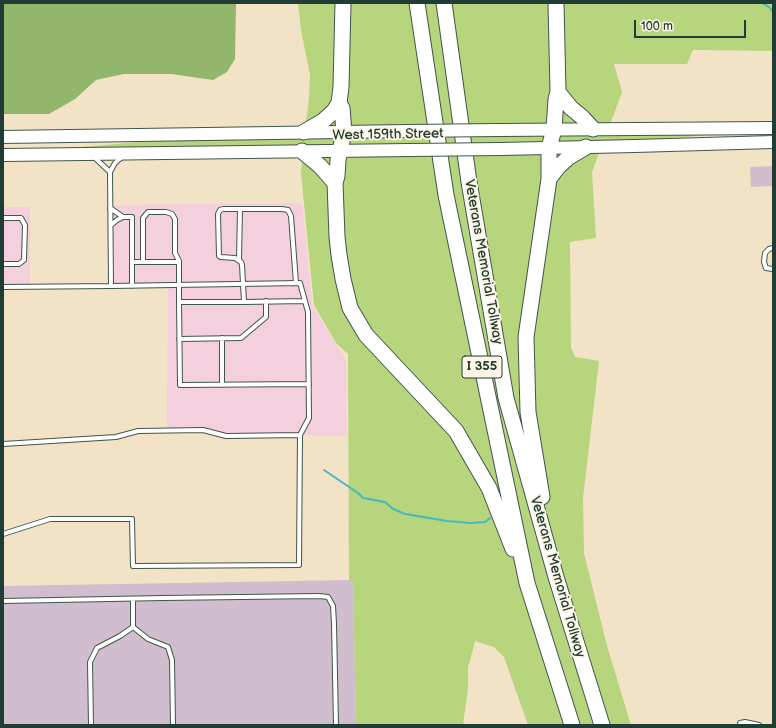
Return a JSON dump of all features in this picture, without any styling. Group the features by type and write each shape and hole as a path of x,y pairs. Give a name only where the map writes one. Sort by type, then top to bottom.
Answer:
{"highway":[{"path":"304,132 323,121 334,111 339,103 341,86 343,3"},
{"name":"Veterans Memorial Tollway","path":"417,3 446,195 527,582 572,725"},
{"name":"Veterans Memorial Tollway","path":"444,3 469,182 506,398 556,576 602,725"},
{"path":"556,3 558,92 556,98 554,129 549,148 549,179 526,337 528,412 556,576"},
{"path":"558,92 571,108 593,129"},
{"path":"339,103 342,108 344,132 335,184 339,255 350,308 366,335 456,431 489,488 532,598"},
{"path":"549,179 558,166 569,157 586,147"},
{"path":"302,151 320,166 335,184"}],"main road":[{"name":"West 159th Street","path":"3,137 554,129 773,128"},
{"name":"West 159th Street","path":"3,155 549,148 773,142"}],"lane":[{"path":"90,154 110,172"},
{"path":"111,286 110,172 115,163 126,154"},
{"path":"110,208 123,217"},
{"path":"239,260 219,256 218,214 220,210 223,208 288,210 291,216 296,283"},
{"path":"240,209 239,260 242,265 244,302"},
{"path":"143,262 143,218 148,212 166,212 172,214 175,219 175,253 179,262 180,385 309,384"},
{"path":"111,225 123,217 132,217 132,286"},
{"path":"3,218 21,218 25,225 24,260 19,264 3,264"},
{"path":"773,248 766,251 764,256 764,265 766,268 773,269"},
{"path":"132,262 179,262"},
{"path":"3,287 300,283 308,312 309,384 309,418 300,435 299,565 134,566 132,519 50,519 3,534"},
{"path":"179,339 241,338 266,318 266,301"},
{"path":"179,302 305,301"},
{"path":"222,338 222,385"},
{"path":"3,444 116,437 138,431 203,430 226,436 300,435"},
{"path":"3,602 311,596 328,597 333,606 336,725"},
{"path":"133,599 134,627 148,639 168,648 172,660 173,725"},
{"path":"91,725 90,662 97,648 134,627"},
{"path":"740,723 745,722 759,725"}],"shaded area":[{"path":"773,166 773,186 751,187 750,167"},
{"path":"302,203 312,304 346,361 347,436 226,435 202,428 167,428 168,283 113,284 113,205"},
{"path":"3,207 30,207 30,285 3,285"},
{"path":"353,580 356,725 3,725 3,586"}],"green space":[{"path":"3,3 236,3 235,59 227,72 213,80 171,74 124,74 96,80 75,99 49,114 3,114"},
{"path":"298,3 773,3 773,51 693,50 687,64 614,64 622,92 607,133 709,133 709,135 603,142 592,172 596,238 570,242 571,348 575,357 599,361 583,498 584,553 607,646 631,725 528,725 504,657 494,647 475,641 468,668 468,689 463,725 356,725 353,581 349,581 348,354 336,343 314,305 301,173 303,146 69,149 163,140 304,138 310,75 301,30"}],"waterway":[{"path":"762,3 769,7 773,12"},
{"path":"324,470 363,498 385,502 393,509 405,514 447,521 471,523 485,522 490,518"}]}
